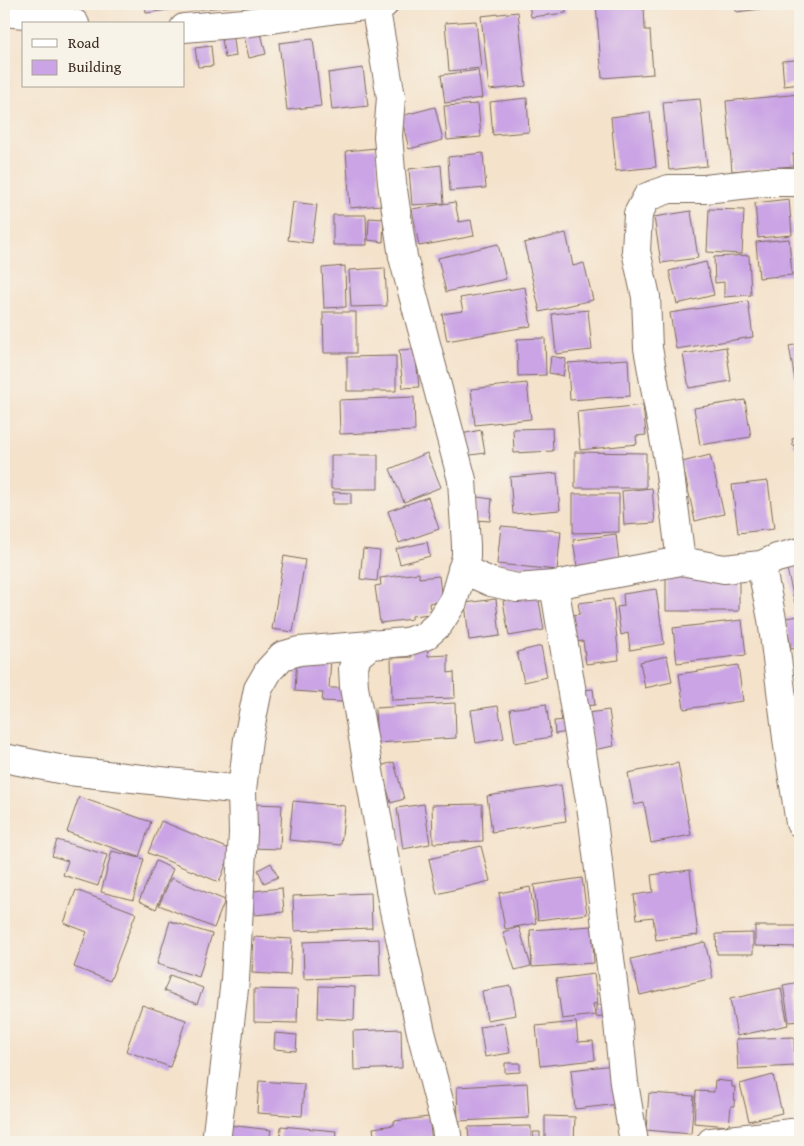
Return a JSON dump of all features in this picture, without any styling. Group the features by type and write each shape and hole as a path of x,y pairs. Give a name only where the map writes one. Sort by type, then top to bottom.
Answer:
{"street":[{"path":"185,28 245,23 273,11 337,9 379,4 391,97 388,136 392,184 403,257 462,480 466,546 466,557 453,602 439,624 425,636 406,642 299,651 282,656 269,670 258,689 247,747 242,790 243,833 235,980 216,1142"},
{"path":"4,12 35,15 66,22"},
{"path":"681,561 668,466 648,348 646,297 636,251 638,214 647,197 669,190 704,189 767,182 800,182"},
{"path":"462,569 491,582 517,588 554,585 681,561 724,569 761,565 777,558 800,552"},
{"path":"761,565 772,619 800,823"},
{"path":"554,585 592,814 624,1083 634,1142"},
{"path":"372,644 358,655 353,668 354,687 393,906 420,1032 446,1128 448,1142"},
{"path":"4,758 69,771 242,790"},
{"path":"711,1142 800,1132"}],"building":[{"path":"145,4 175,4 175,9 146,13"},
{"path":"191,4 244,4 244,5 191,10"},
{"path":"529,4 565,4 566,13 531,17"},
{"path":"596,4 644,4 645,30 650,30 653,74 602,78"},
{"path":"735,4 795,4 795,5 736,12"},
{"path":"518,12 526,86 489,90 481,16"},
{"path":"476,21 481,68 449,71 445,23"},
{"path":"233,31 236,56 225,58 221,33"},
{"path":"261,33 266,54 249,58 244,36"},
{"path":"313,39 321,106 287,110 279,43"},
{"path":"211,46 213,66 198,67 195,48"},
{"path":"796,60 796,70 800,70 800,84 784,86 782,61"},
{"path":"363,68 368,106 332,110 328,73"},
{"path":"478,70 482,98 445,103 441,75"},
{"path":"800,94 800,153 793,154 794,166 732,171 726,101"},
{"path":"527,98 529,132 493,135 490,102"},
{"path":"700,99 707,166 669,170 663,102"},
{"path":"478,104 481,137 447,140 444,106"},
{"path":"435,107 443,140 409,149 401,116"},
{"path":"650,112 656,167 616,171 611,117"},
{"path":"376,148 381,205 350,208 346,151"},
{"path":"483,153 486,188 450,191 448,157"},
{"path":"441,165 444,203 412,205 409,169"},
{"path":"789,199 792,235 758,238 755,203"},
{"path":"293,202 317,205 312,243 288,240"},
{"path":"455,202 459,222 471,220 474,236 419,246 412,209"},
{"path":"709,209 744,210 742,254 707,252"},
{"path":"691,211 698,258 661,263 654,217"},
{"path":"333,215 366,215 367,245 333,245"},
{"path":"369,218 384,219 383,242 368,240"},
{"path":"566,233 573,266 584,263 593,300 540,312 524,243"},
{"path":"789,239 792,275 759,278 756,242"},
{"path":"498,244 506,279 446,292 438,258"},
{"path":"749,255 751,295 724,297 724,282 715,283 714,257"},
{"path":"706,262 714,295 677,304 669,271"},
{"path":"345,266 346,307 324,308 322,268"},
{"path":"385,268 387,306 351,307 349,270"},
{"path":"525,287 531,326 447,341 442,314 463,311 460,298"},
{"path":"748,301 753,337 676,349 670,313"},
{"path":"588,310 592,350 556,354 552,314"},
{"path":"323,312 356,312 356,353 324,353"},
{"path":"545,338 546,375 518,376 517,339"},
{"path":"800,344 800,379 795,380 789,346"},
{"path":"726,347 731,381 689,388 683,354"},
{"path":"415,349 419,387 403,388 399,350"},
{"path":"396,356 396,391 347,391 347,357"},
{"path":"551,356 566,359 563,376 549,373"},
{"path":"628,359 630,396 570,400 568,363"},
{"path":"527,383 531,419 475,425 471,389"},
{"path":"414,397 415,431 340,434 339,400"},
{"path":"745,400 751,437 700,445 694,408"},
{"path":"643,405 646,435 636,436 637,444 580,450 577,412"},
{"path":"552,428 553,451 514,453 513,429"},
{"path":"481,430 485,453 464,456 461,434"},
{"path":"800,437 800,444 793,446 792,439"},
{"path":"575,452 646,453 646,488 575,488"},
{"path":"427,453 441,487 404,502 390,469"},
{"path":"331,455 378,455 378,489 331,489"},
{"path":"710,455 724,514 695,521 682,462"},
{"path":"557,473 560,510 513,514 510,477"},
{"path":"768,481 774,529 738,533 732,485"},
{"path":"652,488 655,523 624,525 622,491"},
{"path":"333,492 351,493 351,504 333,504"},
{"path":"573,494 619,494 619,532 573,533"},
{"path":"428,497 439,529 399,543 388,511"},
{"path":"477,497 492,499 490,521 474,520"},
{"path":"501,526 561,531 557,570 497,564"},
{"path":"616,534 619,561 577,566 573,540"},
{"path":"427,542 430,556 400,564 396,549"},
{"path":"363,549 380,551 377,581 360,579"},
{"path":"284,556 305,560 293,632 272,629"},
{"path":"800,565 800,602 795,604 787,569"},
{"path":"419,573 419,578 439,576 442,601 429,603 430,614 412,616 412,619 380,623 375,586 381,585 380,578"},
{"path":"739,574 739,611 666,611 666,575"},
{"path":"656,589 664,644 630,650 628,633 621,635 617,607 624,606 623,594"},
{"path":"538,595 544,630 509,636 503,601"},
{"path":"496,599 500,636 469,640 465,603"},
{"path":"613,599 619,660 586,664 583,641 574,642 572,615 580,614 578,603"},
{"path":"800,616 800,648 791,649 786,618"},
{"path":"742,620 746,655 677,663 673,628"},
{"path":"411,646 427,646 428,656 448,655 448,673 454,672 455,698 392,700 391,658 412,657"},
{"path":"541,646 547,677 524,682 517,652"},
{"path":"297,656 331,658 329,688 343,688 342,702 322,701 323,693 295,691"},
{"path":"667,656 672,682 645,688 640,662"},
{"path":"738,665 743,701 684,709 679,674"},
{"path":"593,689 595,705 584,706 582,690"},
{"path":"799,700 800,731 796,731"},
{"path":"455,703 456,738 377,743 375,708"},
{"path":"546,704 551,737 515,743 510,709"},
{"path":"498,706 504,738 476,743 471,710"},
{"path":"609,710 614,746 593,750 588,713"},
{"path":"567,720 568,732 555,734 554,721"},
{"path":"394,762 404,799 391,803 380,766"},
{"path":"678,763 691,835 651,843 644,803 634,805 628,773"},
{"path":"561,785 566,821 492,832 487,796"},
{"path":"79,797 151,822 139,857 67,832"},
{"path":"293,801 345,806 341,845 289,840"},
{"path":"253,804 282,805 280,849 251,848"},
{"path":"424,804 430,844 403,849 397,808"},
{"path":"482,804 483,841 433,843 432,805"},
{"path":"161,821 232,850 219,882 148,853"},
{"path":"57,840 107,855 98,886 63,875 68,861 52,856"},
{"path":"481,846 490,881 437,894 429,859"},
{"path":"112,851 144,859 133,900 101,892"},
{"path":"156,861 173,869 156,909 139,901"},
{"path":"271,863 278,877 264,883 258,870"},
{"path":"690,870 698,935 656,940 653,917 637,919 634,895 653,892 651,875"},
{"path":"171,878 225,900 214,928 159,905"},
{"path":"582,878 587,914 538,920 534,885"},
{"path":"530,887 536,923 505,929 499,893"},
{"path":"282,888 284,912 255,915 253,891"},
{"path":"76,890 136,913 110,981 74,967 87,932 64,923"},
{"path":"371,893 372,928 294,931 293,896"},
{"path":"170,921 212,934 199,977 157,964"},
{"path":"592,926 594,963 532,967 530,930"},
{"path":"755,926 800,926 800,947 755,946"},
{"path":"519,927 531,966 515,970 503,932"},
{"path":"753,933 753,954 717,954 716,934"},
{"path":"254,937 292,939 290,975 252,973"},
{"path":"379,939 380,976 304,979 303,942"},
{"path":"705,942 713,978 640,995 631,959"},
{"path":"594,974 598,1003 593,1004 595,1015 562,1019 556,979"},
{"path":"170,975 203,988 197,1004 164,991"},
{"path":"800,982 800,1021 789,1022 783,985"},
{"path":"319,986 355,987 354,1020 318,1018"},
{"path":"511,986 516,1015 487,1020 482,991"},
{"path":"781,988 788,1025 737,1036 730,999"},
{"path":"254,989 298,990 297,1023 254,1022"},
{"path":"607,1004 608,1015 596,1017 596,1005"},
{"path":"142,1005 186,1020 170,1067 126,1051"},
{"path":"576,1022 578,1042 593,1041 595,1060 540,1066 536,1026"},
{"path":"505,1023 510,1053 485,1057 480,1027"},
{"path":"401,1029 402,1068 354,1070 353,1031"},
{"path":"275,1033 297,1035 296,1051 274,1049"},
{"path":"794,1037 795,1066 738,1069 736,1039"},
{"path":"505,1063 520,1063 520,1072 505,1073"},
{"path":"614,1065 619,1104 575,1109 571,1070"},
{"path":"773,1075 782,1113 749,1121 740,1084"},
{"path":"715,1080 732,1082 732,1087 735,1087 734,1106 731,1106 729,1126 694,1123 696,1091 714,1092"},
{"path":"259,1081 304,1084 302,1116 257,1113"},
{"path":"527,1083 529,1118 458,1121 457,1087"},
{"path":"649,1093 694,1096 691,1134 646,1130"},
{"path":"545,1116 575,1117 574,1142 545,1142"},
{"path":"429,1117 432,1142 375,1142 373,1128 394,1125 394,1121"},
{"path":"229,1125 271,1130 269,1142 227,1142"},
{"path":"281,1126 336,1131 335,1142 280,1142"},
{"path":"531,1126 531,1142 469,1142 468,1127"},
{"path":"533,1132 540,1132 540,1141 534,1142"}]}
